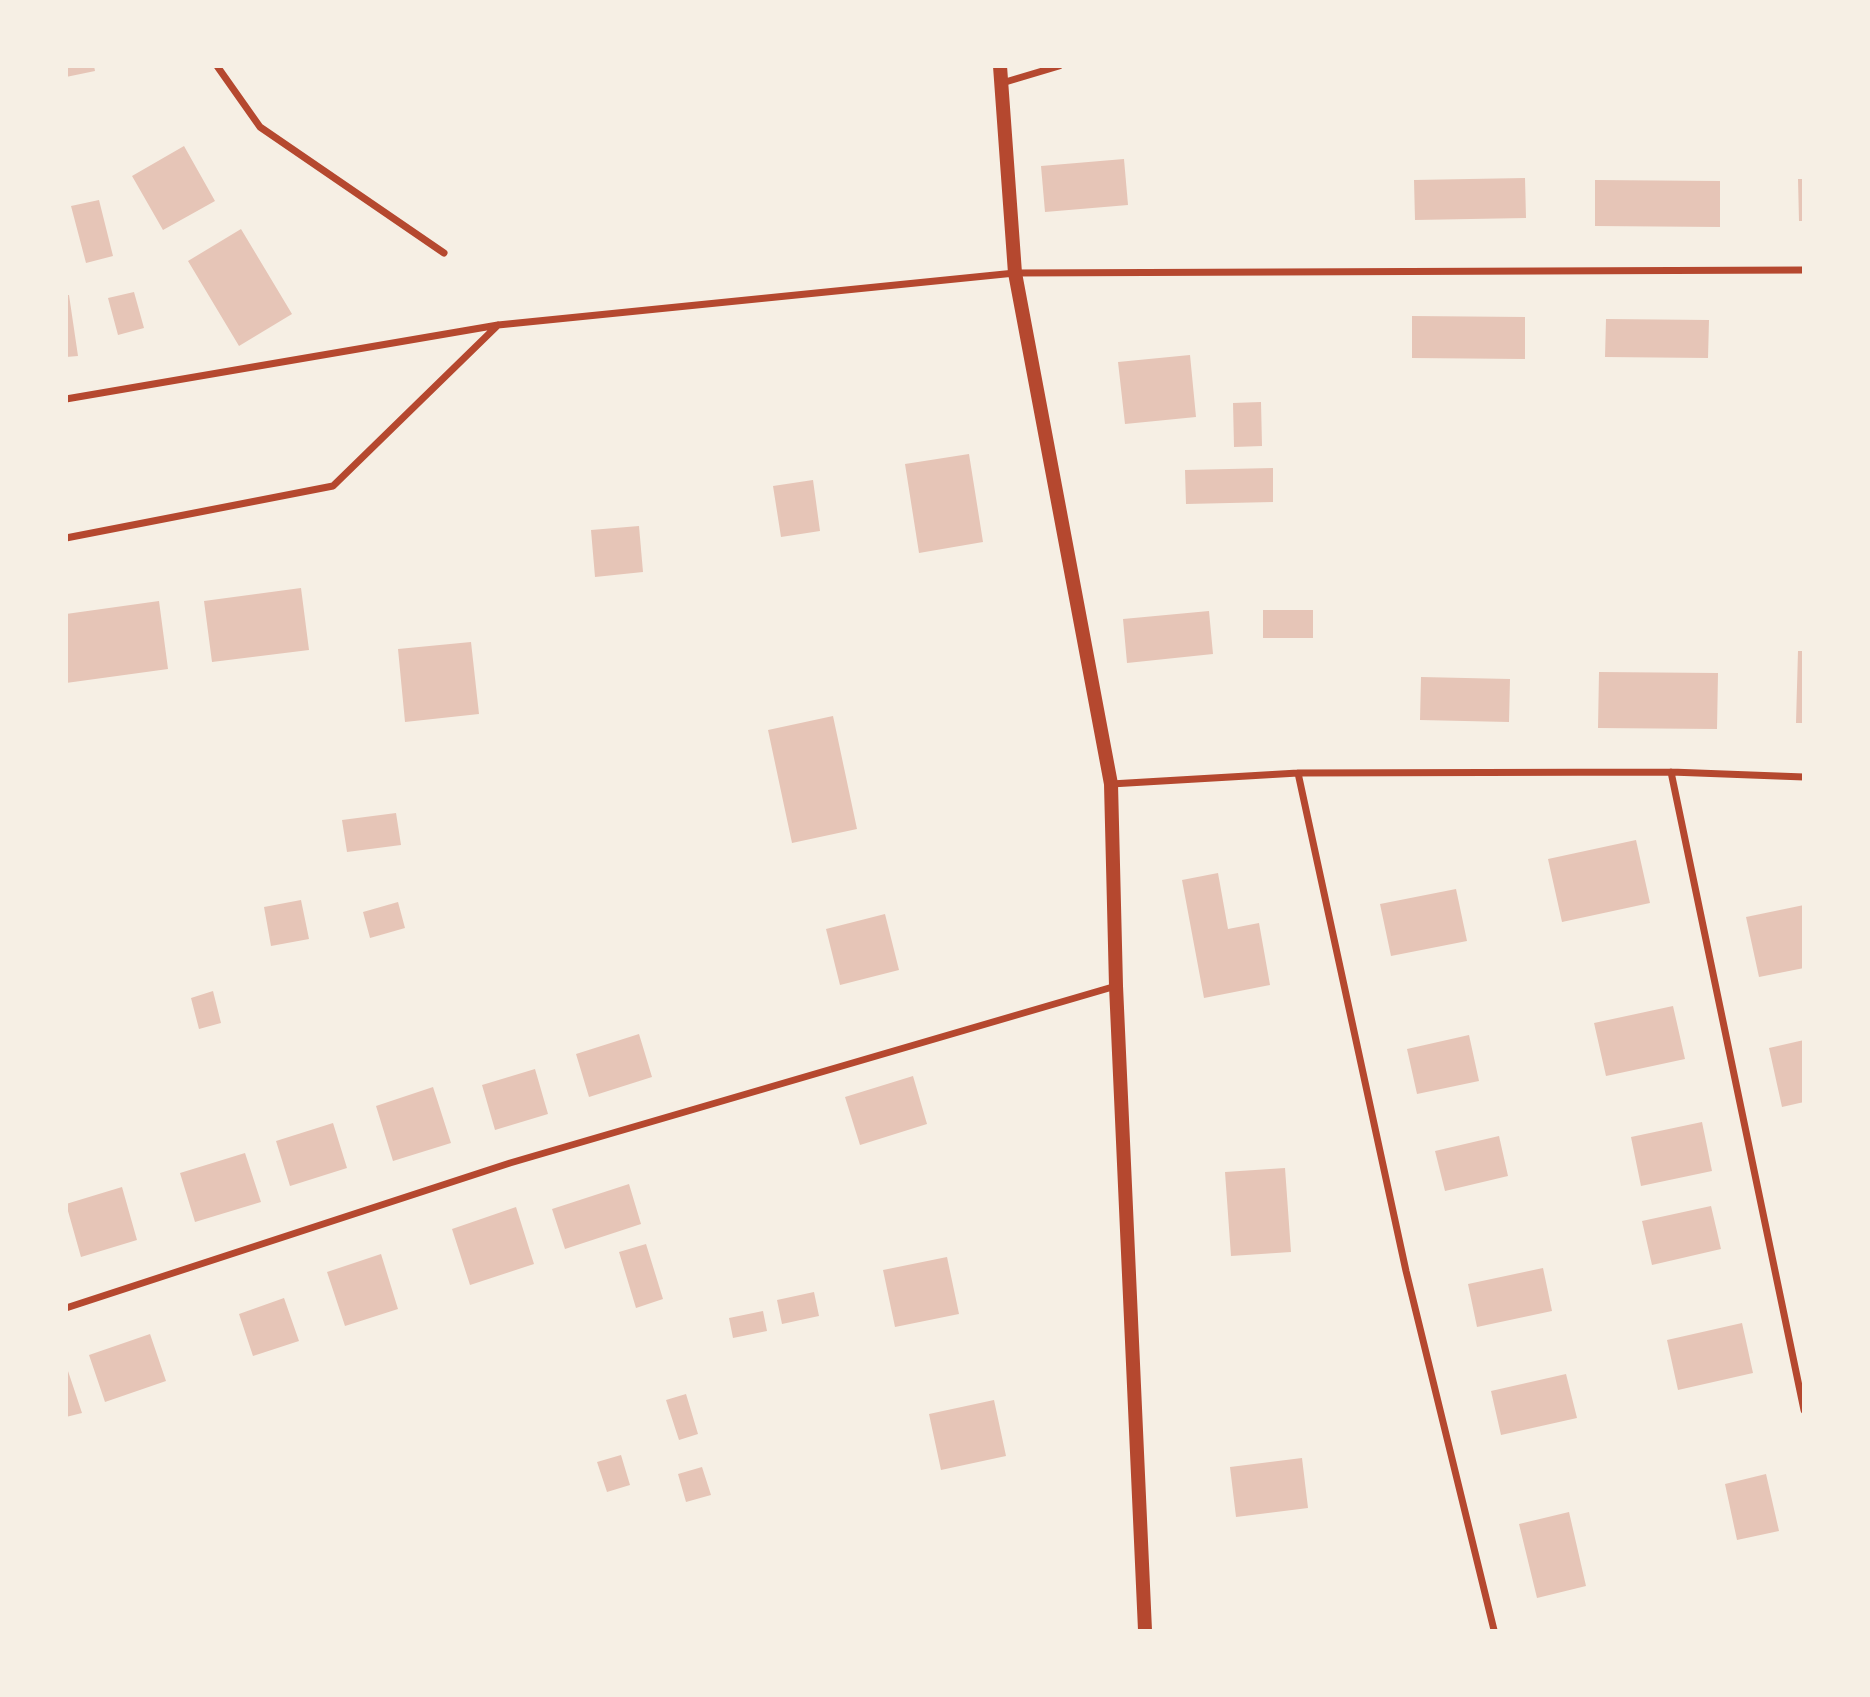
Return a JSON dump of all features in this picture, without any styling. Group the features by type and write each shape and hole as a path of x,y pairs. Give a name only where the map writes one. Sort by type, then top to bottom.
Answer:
{"main road":[{"path":"1000,66 1015,273 1111,784 1116,986 1145,1630"}],"street":[{"path":"217,66 260,127 444,253"},
{"path":"1002,83 1059,66"},
{"path":"66,399 498,325 1015,273 1804,270"},
{"path":"66,538 333,486 498,325"},
{"path":"1111,784 1298,774 1671,772 1804,777"},
{"path":"1671,772 1804,1410"},
{"path":"1298,774 1406,1271 1494,1630"},
{"path":"66,1308 510,1163 1116,986"}],"building":[{"path":"66,66 94,66 95,71 66,77"},
{"path":"184,146 215,201 163,230 132,176"},
{"path":"1124,159 1128,205 1045,212 1041,166"},
{"path":"1525,178 1526,218 1415,220 1414,180"},
{"path":"1798,179 1804,179 1804,221 1799,221"},
{"path":"1595,180 1720,181 1720,227 1595,226"},
{"path":"99,200 113,256 86,263 71,206"},
{"path":"241,229 292,314 239,346 188,261"},
{"path":"134,292 144,328 118,335 108,298"},
{"path":"66,295 69,295 78,356 66,357"},
{"path":"1412,316 1525,317 1525,359 1412,358"},
{"path":"1606,319 1709,320 1708,358 1605,357"},
{"path":"1190,355 1196,417 1125,424 1118,362"},
{"path":"1261,402 1262,446 1234,447 1233,403"},
{"path":"969,454 983,542 919,553 905,464"},
{"path":"1273,468 1273,502 1186,504 1185,470"},
{"path":"813,480 820,531 781,537 773,486"},
{"path":"639,526 643,572 595,577 591,530"},
{"path":"301,588 309,650 212,662 204,601"},
{"path":"159,601 168,669 66,683 66,614"},
{"path":"1263,610 1313,610 1313,638 1263,638"},
{"path":"1209,611 1213,654 1127,663 1123,619"},
{"path":"471,642 479,714 405,722 398,649"},
{"path":"1798,651 1804,651 1804,723 1796,723"},
{"path":"1599,672 1718,673 1717,729 1598,728"},
{"path":"1421,677 1510,679 1509,722 1420,720"},
{"path":"833,716 857,829 792,843 768,730"},
{"path":"396,813 401,845 347,852 342,820"},
{"path":"1636,840 1650,903 1562,922 1548,859"},
{"path":"1218,873 1228,929 1259,923 1270,985 1204,998 1182,880"},
{"path":"1456,889 1467,941 1391,956 1380,904"},
{"path":"301,900 309,939 271,946 264,907"},
{"path":"398,902 405,928 370,938 363,912"},
{"path":"1804,905 1804,968 1759,977 1746,917"},
{"path":"885,914 899,970 840,985 826,929"},
{"path":"213,991 221,1023 199,1029 191,998"},
{"path":"1673,1006 1685,1059 1606,1076 1594,1023"},
{"path":"639,1034 652,1077 589,1097 576,1054"},
{"path":"1469,1035 1479,1081 1417,1094 1407,1049"},
{"path":"1804,1040 1804,1102 1782,1107 1769,1048"},
{"path":"535,1069 548,1114 495,1130 482,1085"},
{"path":"913,1076 927,1124 860,1145 845,1097"},
{"path":"433,1087 451,1143 393,1161 376,1106"},
{"path":"1702,1122 1712,1171 1641,1186 1631,1137"},
{"path":"333,1123 347,1168 290,1186 276,1141"},
{"path":"1499,1136 1508,1176 1445,1191 1435,1151"},
{"path":"245,1153 261,1202 195,1222 180,1173"},
{"path":"1285,1168 1291,1252 1231,1256 1225,1172"},
{"path":"629,1184 641,1224 565,1249 552,1209"},
{"path":"122,1187 137,1240 81,1257 66,1204"},
{"path":"1711,1206 1721,1249 1652,1265 1642,1221"},
{"path":"516,1207 534,1264 470,1285 452,1229"},
{"path":"646,1244 663,1299 636,1308 619,1252"},
{"path":"381,1254 398,1309 345,1326 327,1272"},
{"path":"947,1257 959,1314 895,1327 883,1270"},
{"path":"1543,1268 1552,1311 1477,1327 1468,1284"},
{"path":"814,1292 819,1316 782,1324 777,1300"},
{"path":"284,1298 299,1341 253,1356 239,1314"},
{"path":"763,1311 767,1331 733,1338 729,1318"},
{"path":"1742,1323 1753,1373 1678,1390 1667,1340"},
{"path":"150,1334 166,1381 105,1402 89,1355"},
{"path":"66,1365 82,1413 66,1417"},
{"path":"1566,1374 1577,1418 1501,1435 1491,1391"},
{"path":"686,1394 698,1434 679,1440 666,1400"},
{"path":"994,1400 1006,1456 941,1470 929,1414"},
{"path":"621,1455 630,1485 607,1492 597,1462"},
{"path":"1302,1458 1308,1508 1236,1517 1230,1467"},
{"path":"702,1467 711,1495 686,1502 678,1474"},
{"path":"1766,1474 1779,1531 1737,1540 1725,1484"},
{"path":"1569,1512 1586,1586 1537,1598 1519,1524"}]}
